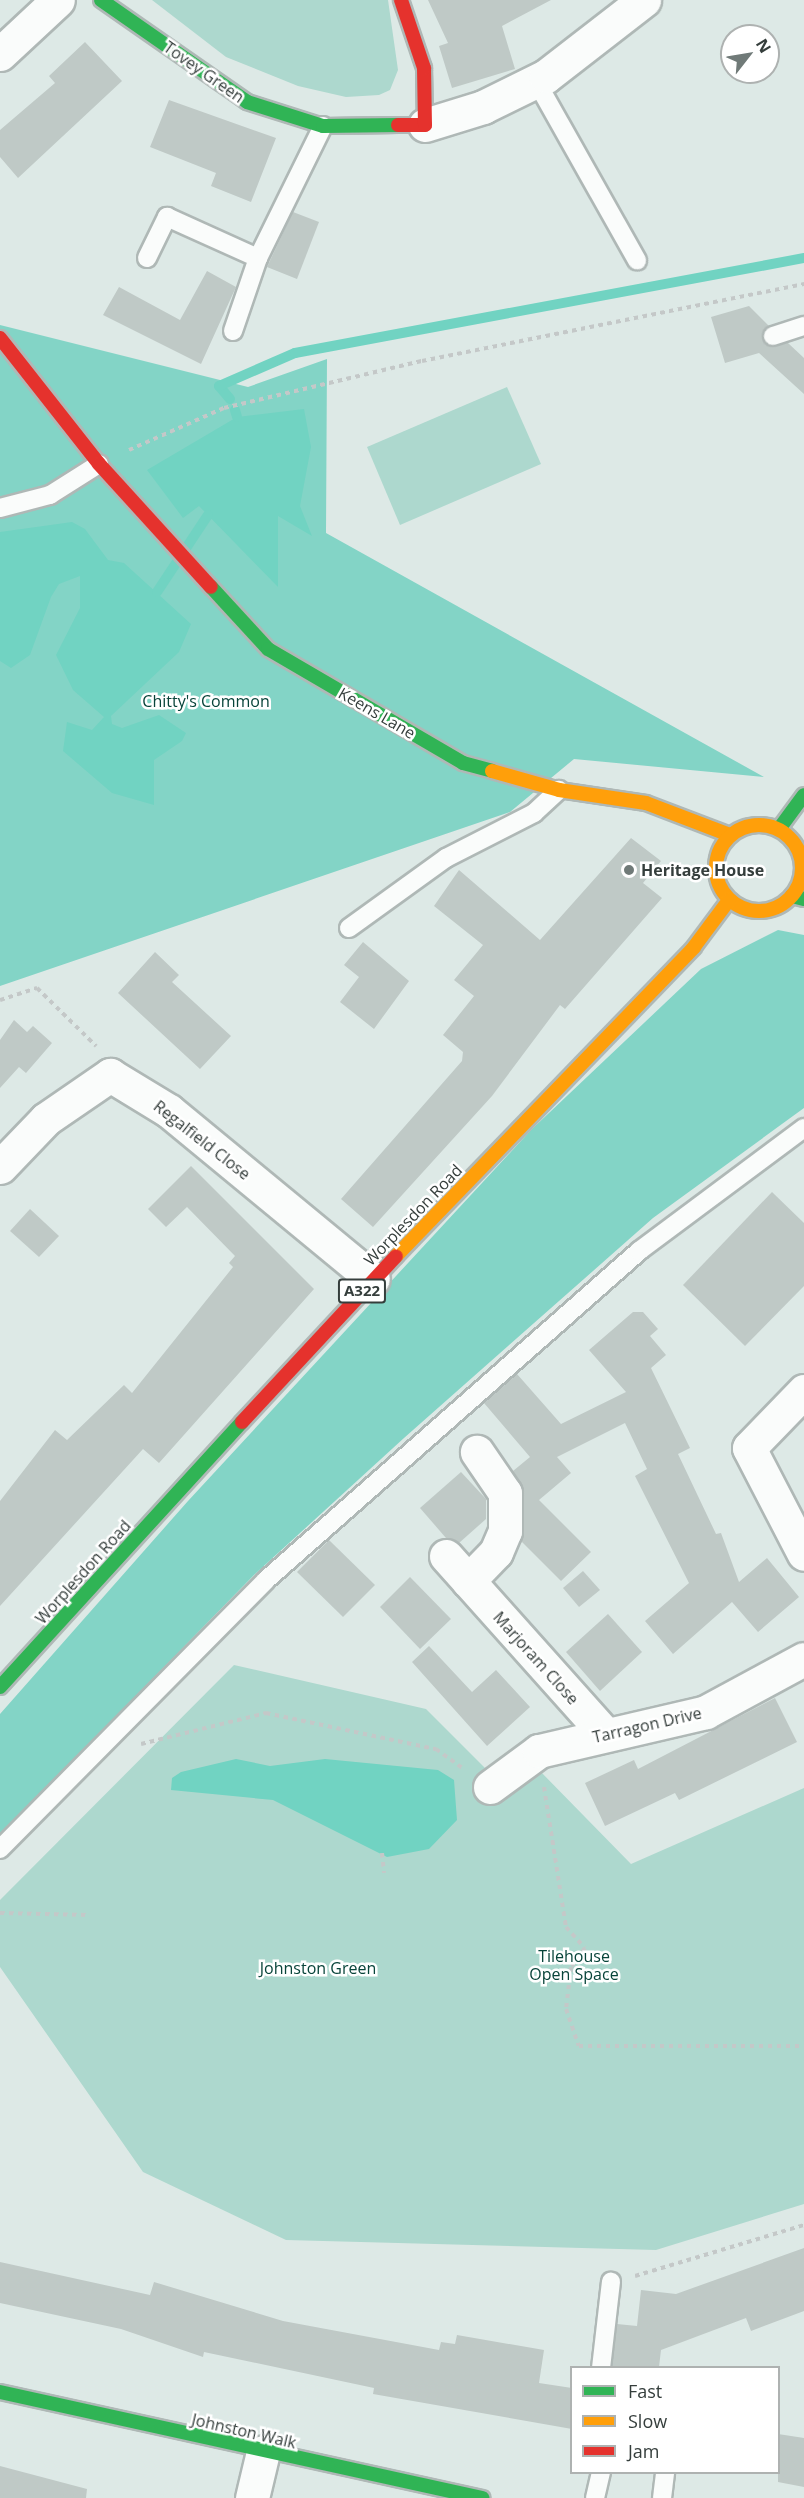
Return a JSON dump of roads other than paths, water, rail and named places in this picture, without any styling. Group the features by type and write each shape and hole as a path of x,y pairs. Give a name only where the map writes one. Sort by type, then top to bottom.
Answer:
{"street":[{"path":"0,54 58,0"},
{"name":"Tovey Green","path":"101,0 247,102 323,126 425,125 483,107 536,81 644,0"},
{"path":"401,0 424,68 425,125"},
{"name":"Keens Lane","path":"0,338 99,464 268,649 463,763 559,790 646,803 730,835"},
{"path":"779,829 804,795"},
{"path":"759,824 779,829 801,860 798,898 768,910 741,908 729,900 720,888 715,860 730,835 759,824"},
{"name":"Worplesdon Road","path":"0,1687 373,1280 694,947 729,900"},
{"name":"Regalfield Close","path":"0,1167 46,1119 110,1075 169,1111 373,1280"},
{"path":"804,1391 749,1448 804,1554"},
{"path":"468,1581 496,1552 505,1531 505,1493 477,1452"},
{"name":"Marjoram Close","path":"446,1556 605,1734"},
{"name":"Tarragon Drive","path":"490,1786 539,1751 706,1712 804,1659"},
{"name":"Johnston Walk","path":"0,2392 263,2452 482,2498"},
{"path":"252,2498 263,2452"}],"lane":[{"path":"536,81 636,260"},
{"path":"233,331 258,258 323,126"},
{"path":"147,258 167,217 258,258"},
{"path":"773,336 804,326"},
{"path":"0,508 50,495 99,464"},
{"path":"349,928 446,858 534,813 559,790"},
{"path":"0,1849 266,1580 639,1251 804,1128"},
{"path":"601,2366 612,2282"},
{"path":"595,2498 601,2474"},
{"path":"662,2498 665,2474"}],"waterway":[{"path":"230,399 219,386 295,353 804,258"},
{"path":"235,410 237,417"},
{"path":"157,592 208,515"}],"place":[{"name":"Heritage House","path":"629,870"}],"park label":[{"name":"Chitty's Common","path":"206,701"},
{"name":"Tilehouse Open Space","path":"574,1965"},
{"name":"Johnston Green","path":"318,1968"}]}
